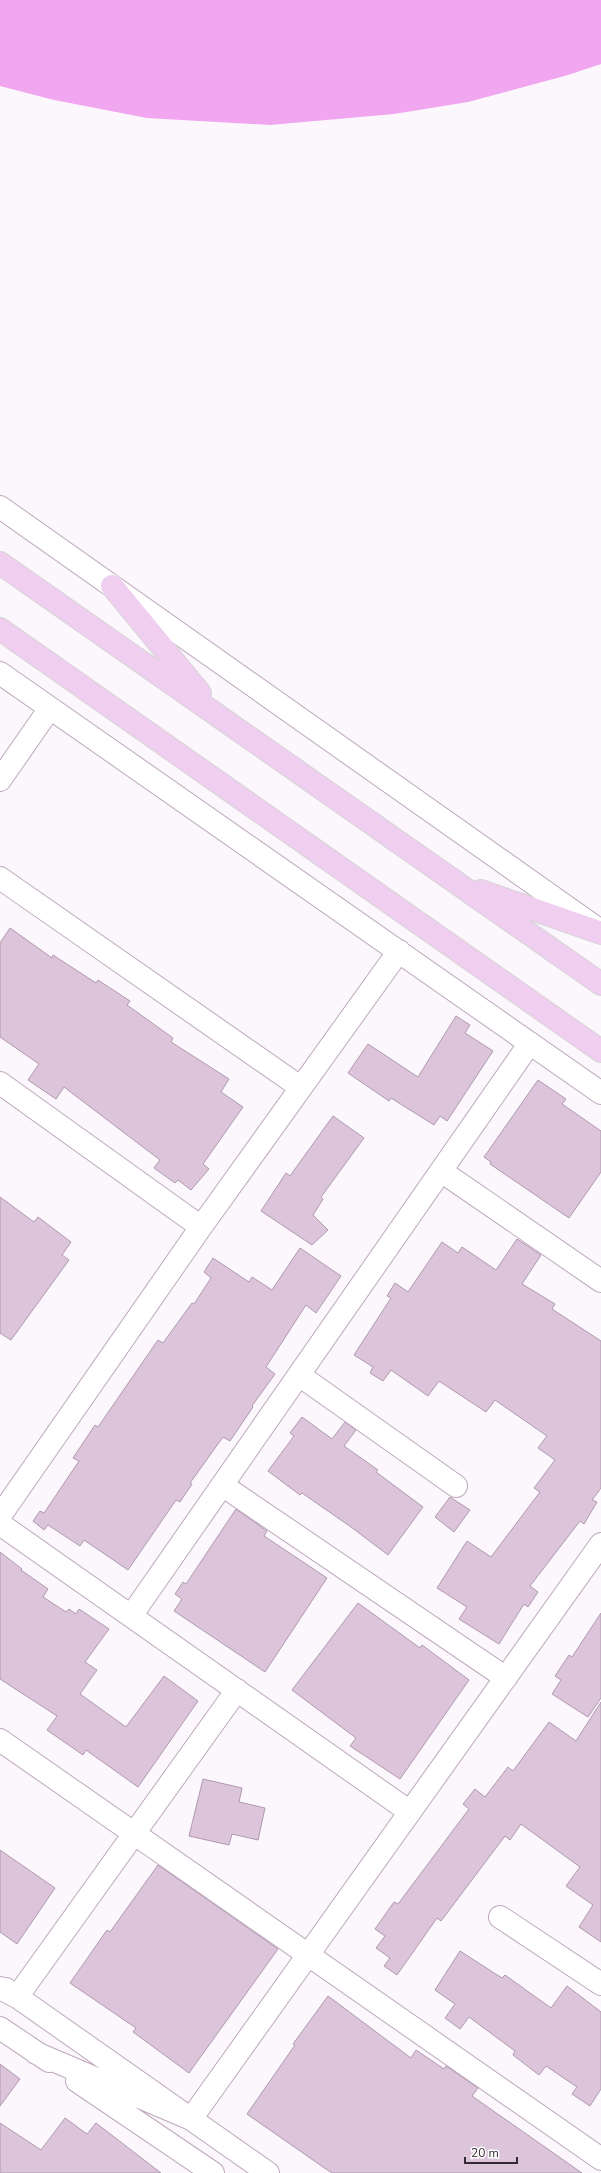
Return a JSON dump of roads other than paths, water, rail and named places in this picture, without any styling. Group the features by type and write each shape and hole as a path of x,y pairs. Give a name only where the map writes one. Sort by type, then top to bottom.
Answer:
{"main road":[{"path":"0,563 601,984"},
{"path":"112,586 217,714"},
{"path":"0,629 601,1051"},
{"path":"456,882 601,932"}],"street":[{"path":"0,507 601,932"},
{"path":"0,673 601,1093"},
{"path":"0,780 50,708"},
{"path":"0,878 300,1087"},
{"path":"0,1516 201,1227 399,951"},
{"path":"131,1616 530,1043"},
{"path":"0,1083 201,1227"},
{"path":"441,1171 601,1281"},
{"path":"299,1375 456,1486"},
{"path":"222,1485 506,1678"},
{"path":"0,1524 410,1812"},
{"path":"191,2119 308,1957 601,1544"},
{"path":"237,1690 135,1833 6,1990 268,2173"},
{"path":"0,1740 135,1833 308,1957 601,2159"},
{"path":"500,1917 601,1984"},
{"path":"0,2028 213,2173"},
{"path":"36,2053 191,2119"}]}
